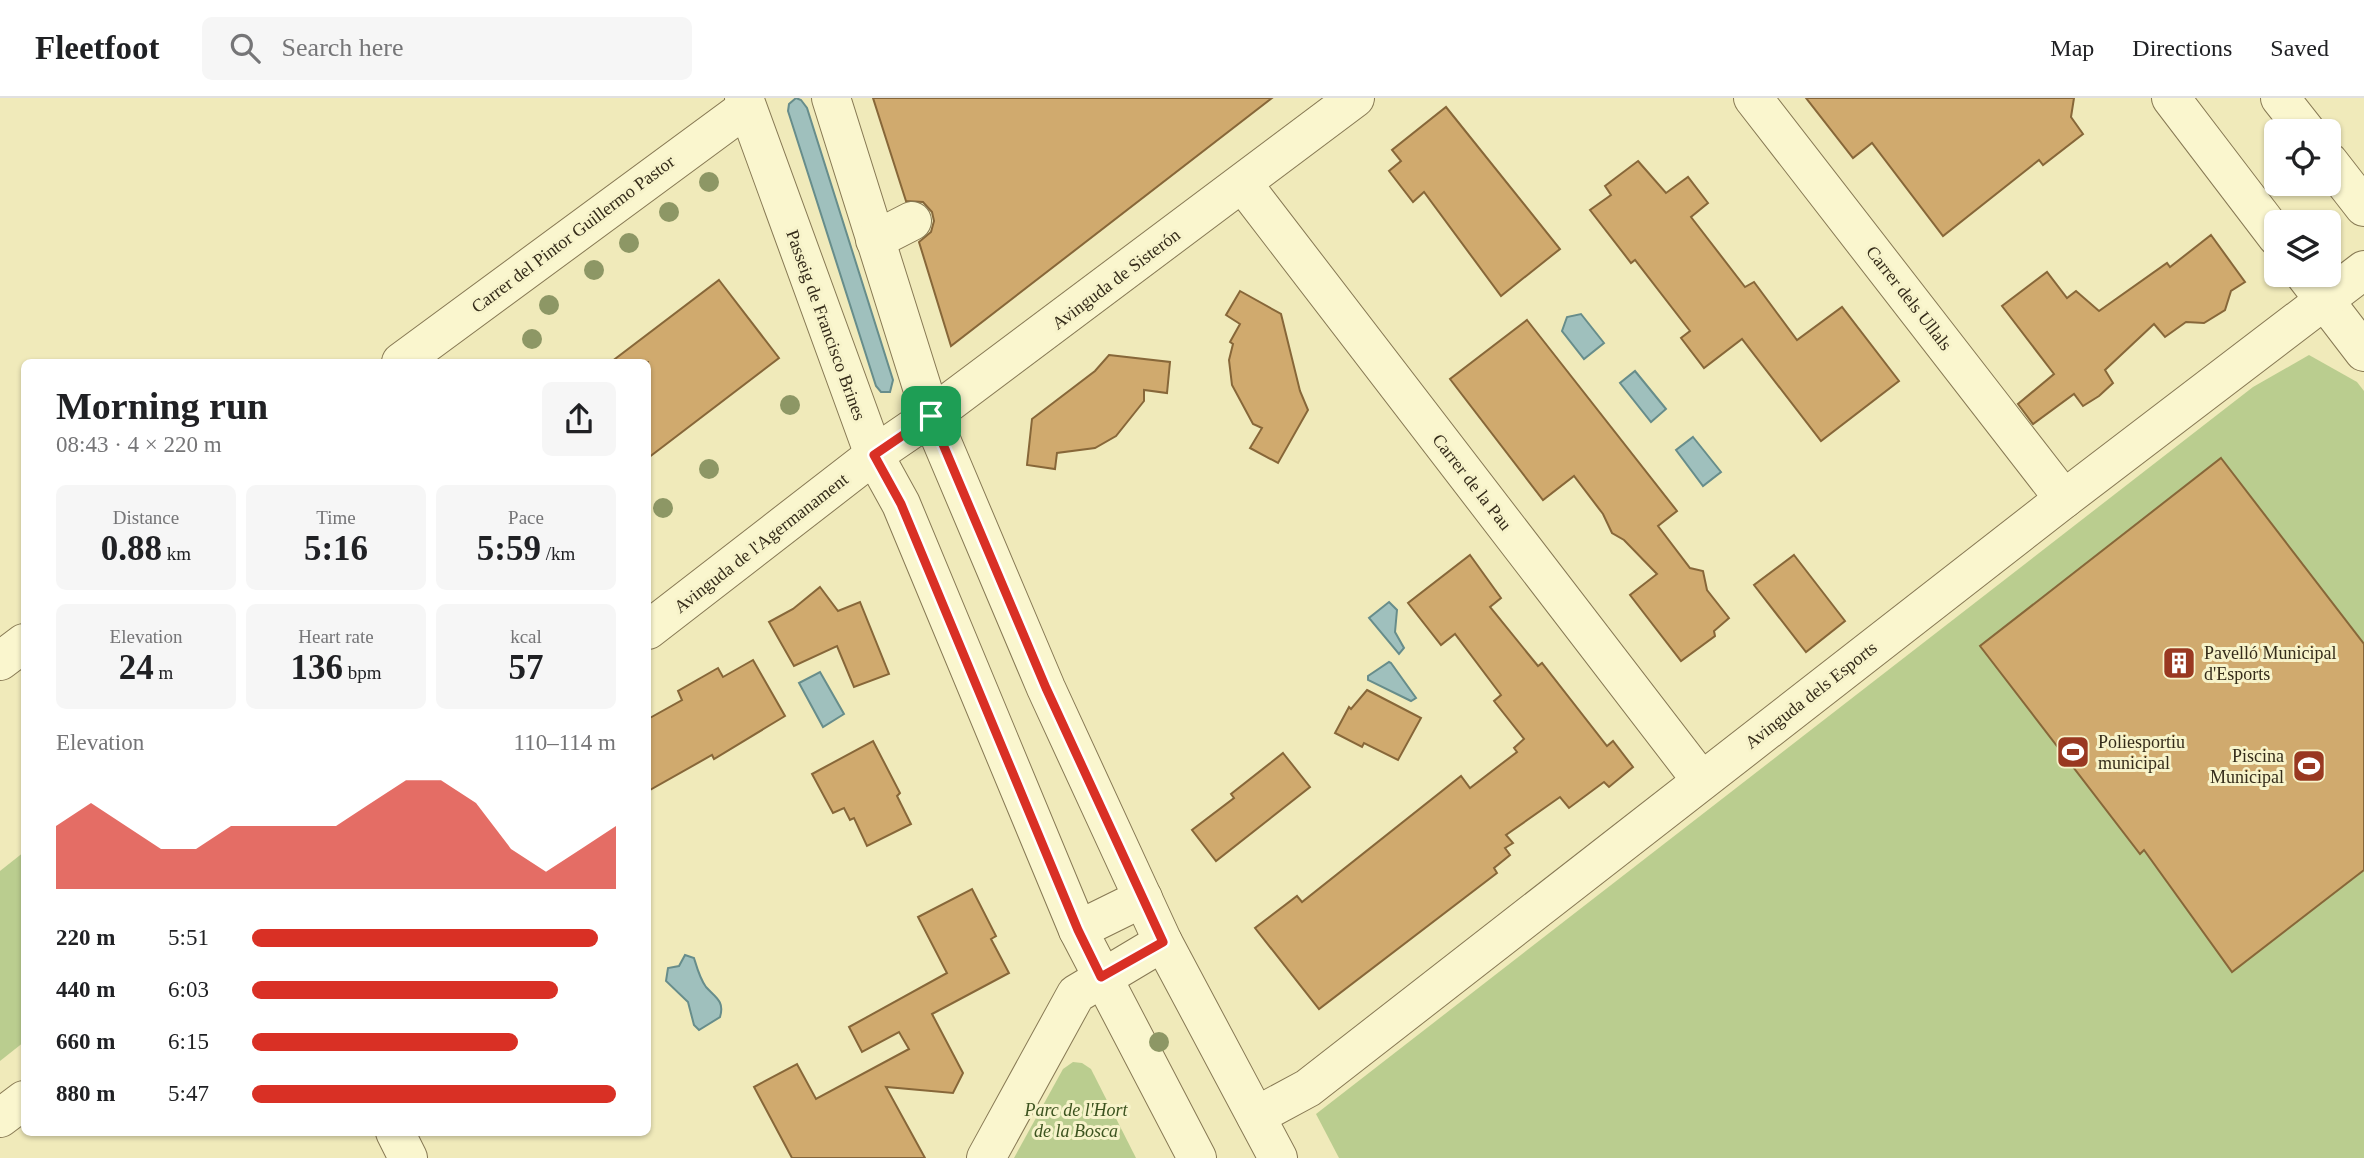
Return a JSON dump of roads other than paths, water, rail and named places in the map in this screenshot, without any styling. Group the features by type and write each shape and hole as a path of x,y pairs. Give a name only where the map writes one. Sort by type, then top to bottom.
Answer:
{"street":[{"path":"831,98 931,416 1046,688 1163,942 1278,1158"},
{"name":"Avinguda de Sisterón","path":"874,455 931,416 1244,184 1355,98"},
{"name":"Carrer dels Ullals","path":"1754,98 2064,499"},
{"path":"2171,98 2264,220"},
{"path":"2280,98 2297,119"},
{"name":"Carrer del Pintor Guillermo Pastor","path":"405,359 745,103"},
{"name":"Passeig de Francisco Brines","path":"745,103 874,455 901,504 1078,930 1197,1158"},
{"path":"2341,177 2364,207"},
{"name":"Carrer de la Pau","path":"1244,184 1701,780"},
{"path":"875,240 912,221"},
{"name":"Avinguda dels Esports","path":"2341,278 2364,270"},
{"path":"2315,287 2364,352"},
{"name":"Avinguda dels Esports","path":"1256,1115 1308,1088 2064,499 2315,287"},
{"name":"Avinguda de l'Agermanament","path":"651,628 874,455"},
{"path":"0,662 21,645"},
{"path":"1078,930 1143,898"},
{"path":"986,1158 1076,994 1163,942"},
{"path":"0,1118 21,1102"},
{"path":"397,1136 408,1158"}],"water":[{"path":"796,98 807,108 893,380 890,392 881,392 876,386 788,111 789,104"},
{"path":"1581,314 1604,343 1584,359 1562,331 1567,317"},
{"path":"1635,371 1666,409 1651,422 1620,383"},
{"path":"1693,437 1721,472 1703,486 1676,450"},
{"path":"1389,602 1397,610 1395,632 1404,648 1399,654 1369,618"},
{"path":"1389,662 1416,698 1411,701 1368,680 1368,676"},
{"path":"820,672 844,714 823,727 799,683"},
{"path":"685,955 694,958 704,984 721,1007 720,1017 699,1030 694,1025 688,1002 666,981 668,968 679,966"}],"place":[{"name":"Pavelló Municipal d'Esports","path":"2179,663"},
{"name":"Poliesportiu municipal","path":"2073,752"},
{"name":"Piscina Municipal","path":"2309,766"}],"park label":[{"name":"Parc de l'Hort de la Bosca","path":"1076,1120"}]}
